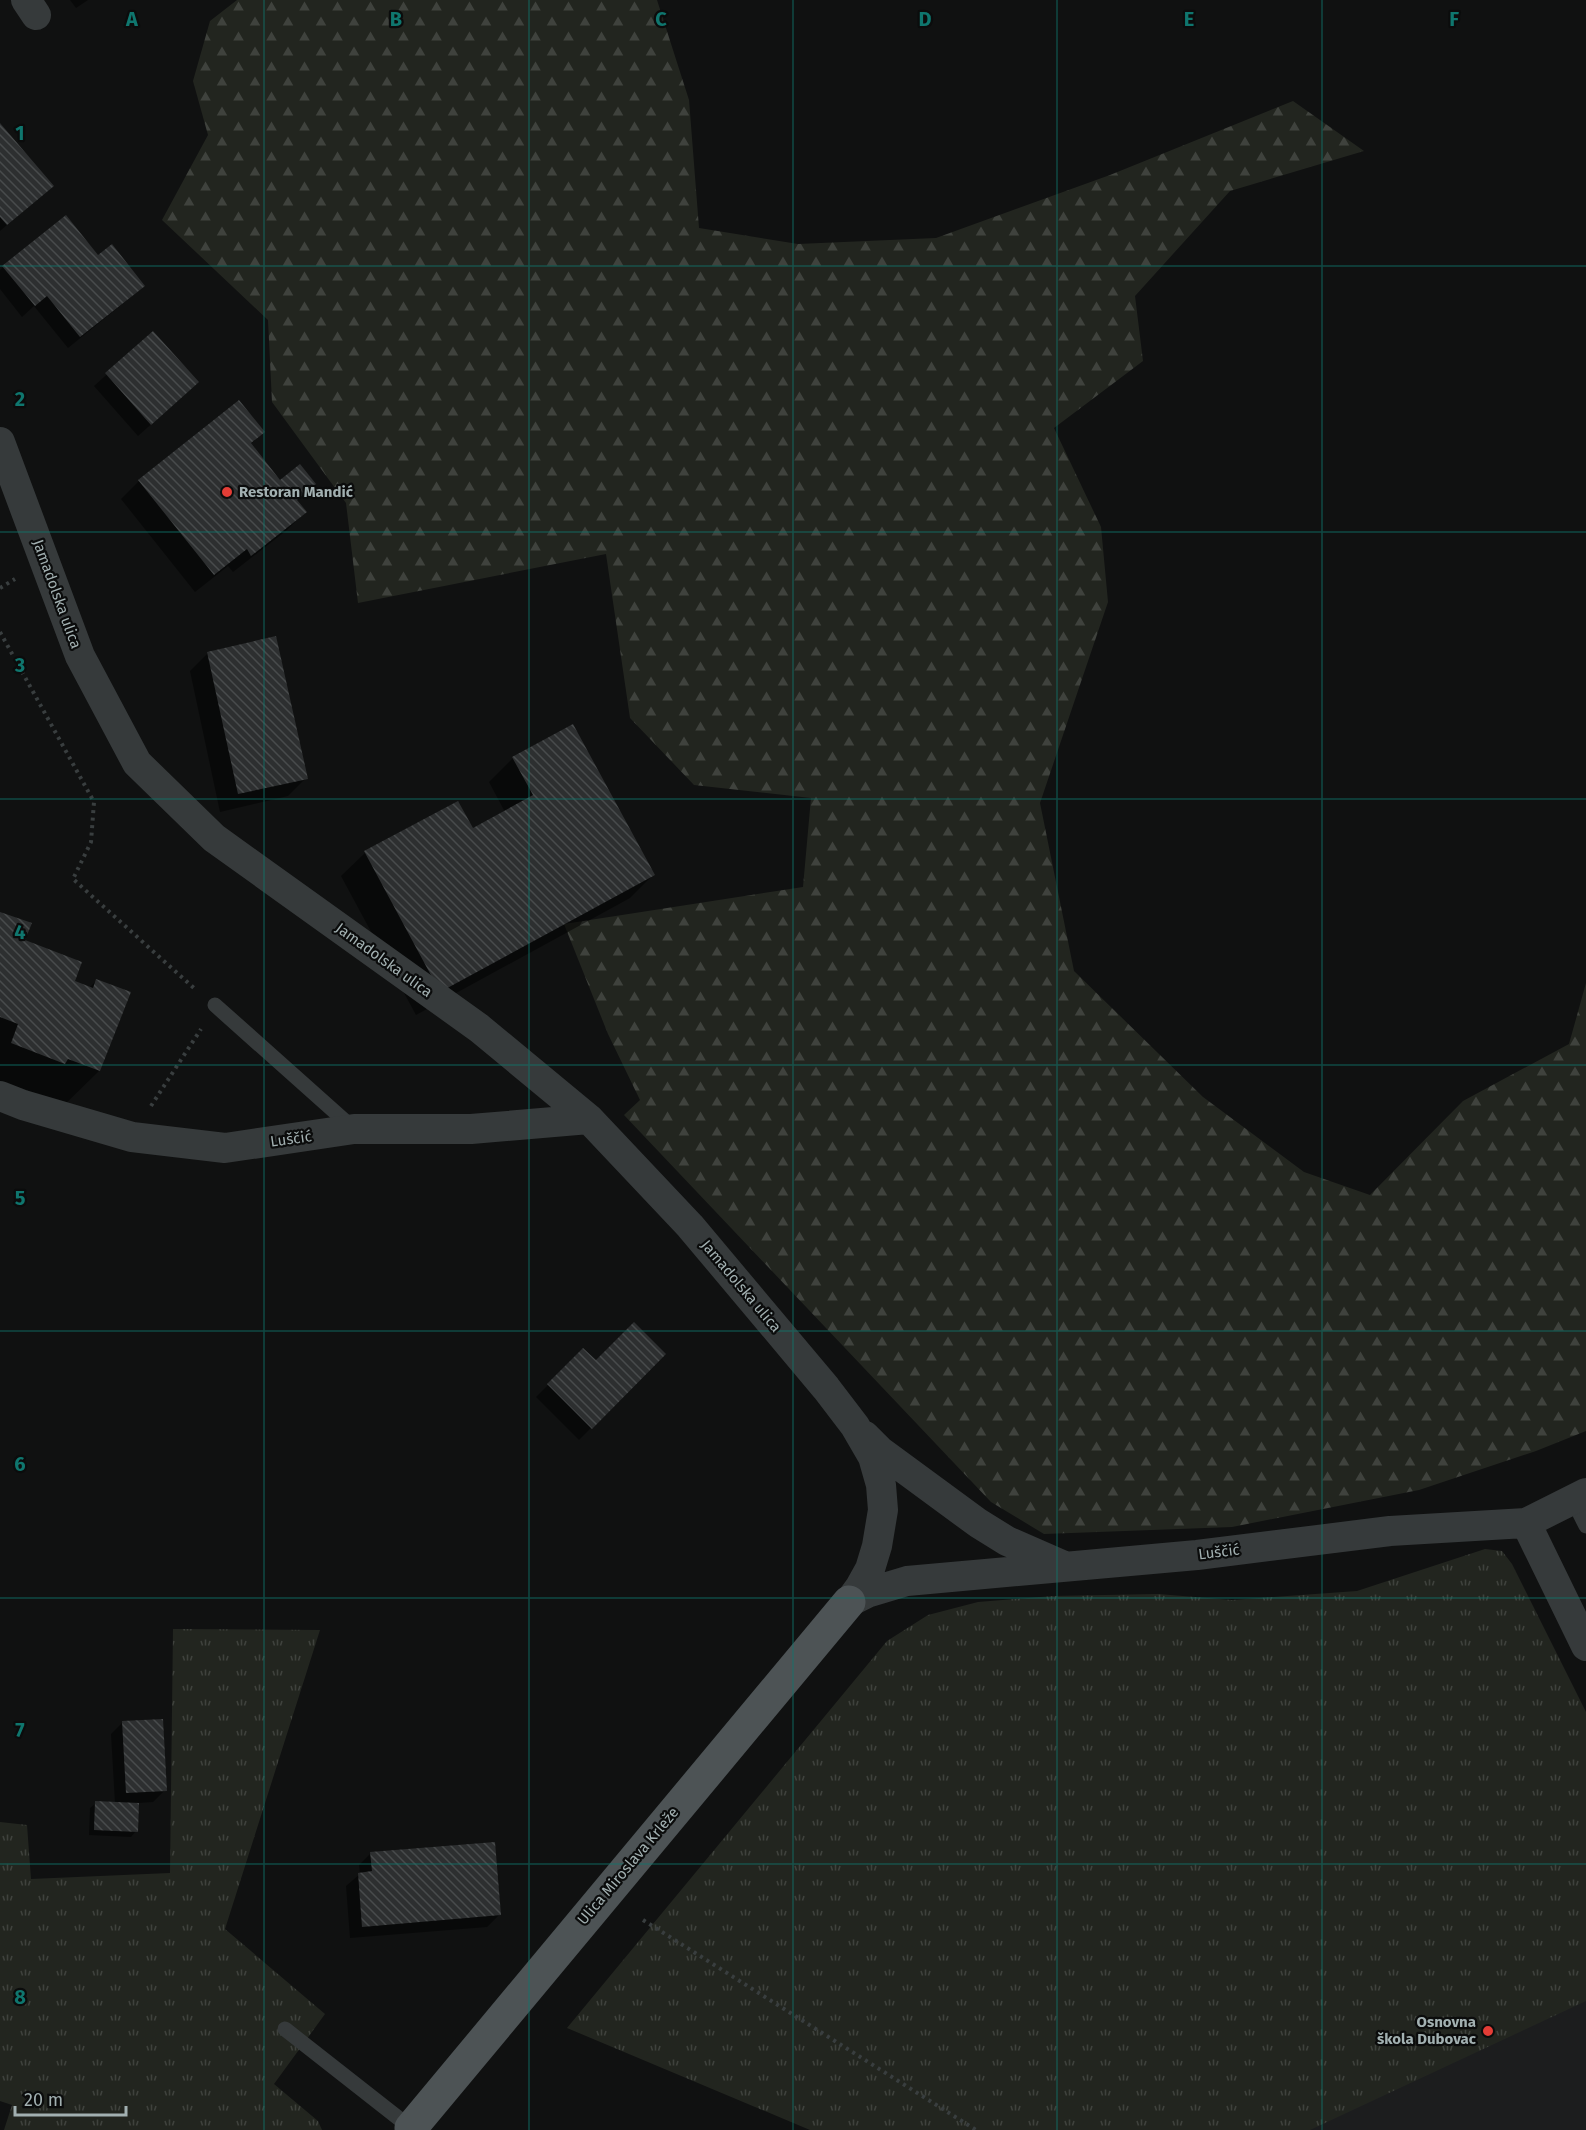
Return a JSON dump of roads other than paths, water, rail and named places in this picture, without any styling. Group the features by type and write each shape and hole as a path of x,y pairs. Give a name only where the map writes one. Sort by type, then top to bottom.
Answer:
{"main road":[{"name":"Ulica Miroslava Krleže","path":"411,2129 849,1602"}],"street":[{"name":"Jamadolska ulica","path":"0,442 80,656 137,763 214,838 479,1028 589,1119 690,1226 826,1388 855,1426 873,1457 881,1485 883,1510 877,1546 870,1569 849,1602"},
{"name":"Luščić","path":"0,1096 132,1137 225,1148 354,1130 471,1129 589,1119"},
{"name":"Jamadolska ulica","path":"855,1426 880,1451 978,1523 1007,1541 1065,1566"},
{"name":"Luščić","path":"849,1602 885,1586 906,1581 1197,1555 1390,1531 1526,1523 1579,1496"},
{"path":"1526,1523 1586,1646"}],"lane":[{"path":"215,1005 354,1130"},
{"path":"1579,1496 1586,1526"},
{"path":"285,2029 411,2129"}],"place":[{"name":"Restoran Mandić","path":"227,492"},
{"name":"Osnovna škola Dubovac","path":"1488,2031"}]}
